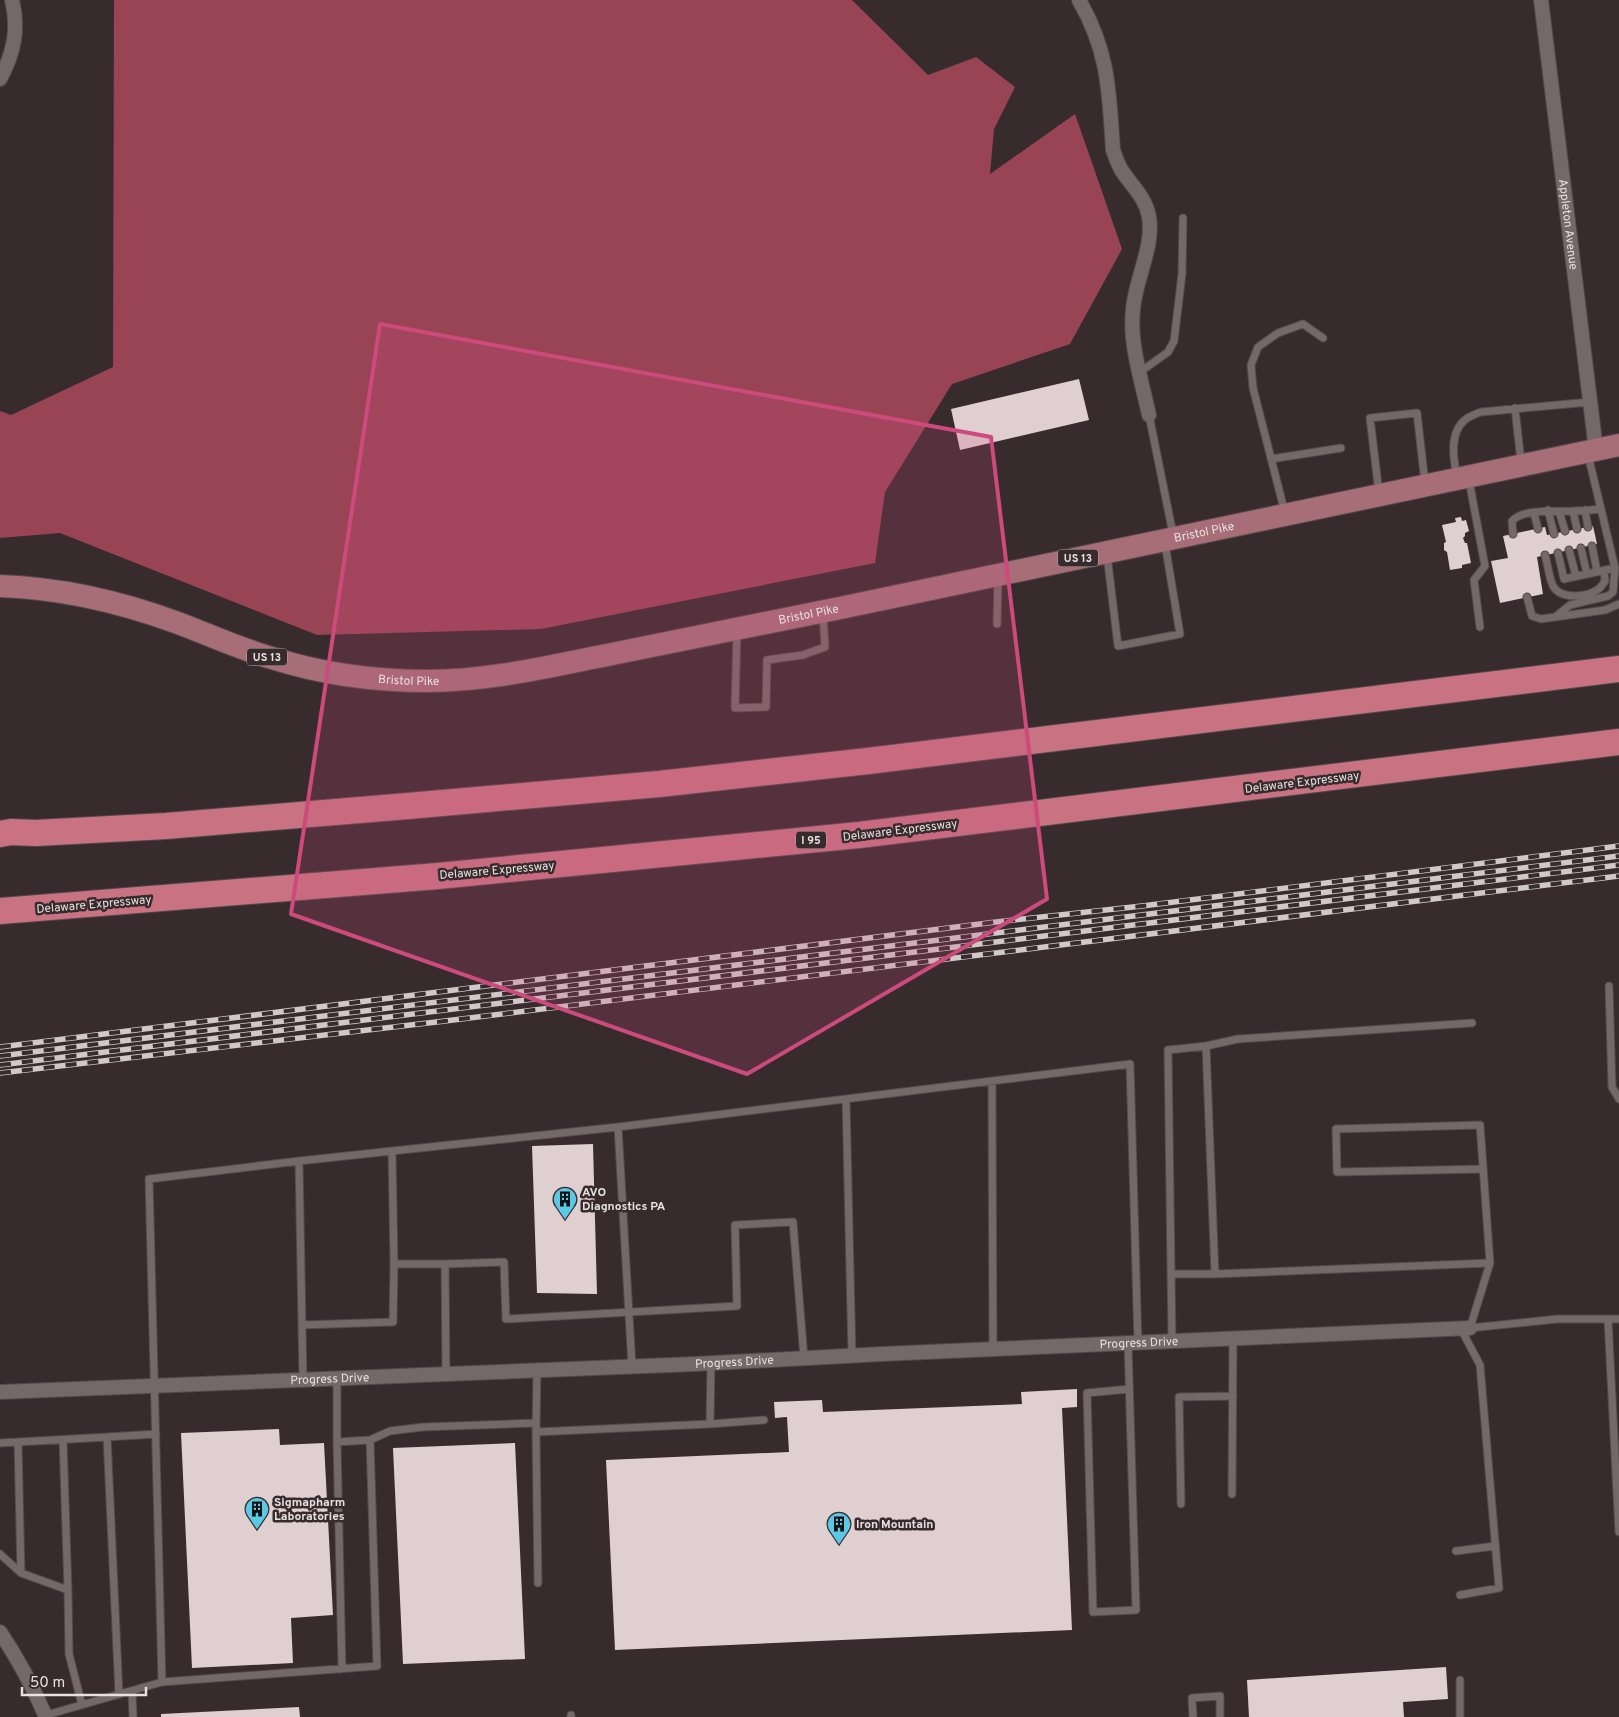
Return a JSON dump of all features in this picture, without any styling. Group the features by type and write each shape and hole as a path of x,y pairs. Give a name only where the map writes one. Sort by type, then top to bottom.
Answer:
{"highway":[{"path":"4,832 36,834 174,825 659,784 868,761 1619,670"},
{"name":"Delaware Expressway","path":"0,911 438,876 859,835 1619,742"},
{"path":"0,917 29,910"}],"main road":[{"name":"Bristol Pike","path":"0,586 61,591 90,597 150,614 252,652 301,666 350,676 398,680 454,680 508,674 823,611 1619,445"}],"street":[{"path":"0,79 12,52 16,24 12,0"},
{"path":"1079,0 1095,30 1105,63 1113,150 1116,161 1144,202 1148,214 1149,240 1132,310 1134,339 1149,415"},
{"name":"Appleton Avenue","path":"1541,0 1590,402 1592,451"},
{"name":"Progress Drive","path":"0,1392 304,1381 1465,1328"},
{"path":"0,1632 34,1689 46,1716"}],"lane":[{"path":"1140,372 1168,352 1174,341 1182,274 1183,218"},
{"path":"1285,515 1253,388 1251,365 1258,347 1278,333 1304,324 1323,338"},
{"path":"1480,627 1474,580 1485,566 1463,478 1453,461 1454,442 1458,429 1466,418 1481,412 1590,402"},
{"path":"1515,408 1521,466"},
{"path":"1379,496 1370,418 1417,413 1426,486"},
{"path":"1106,552 1118,646 1180,634 1169,539 1149,415"},
{"path":"1271,459 1341,448"},
{"path":"1555,617 1570,605 1608,596 1613,592 1614,568 1601,509 1592,451"},
{"path":"1513,534 1512,522 1516,518 1548,510 1601,509"},
{"path":"1548,510 1554,534"},
{"path":"1585,510 1588,527"},
{"path":"1559,511 1564,532"},
{"path":"1573,511 1577,529"},
{"path":"1534,513 1538,529"},
{"path":"1545,555 1554,587 1560,594 1567,596 1589,594 1599,589 1605,581 1592,546"},
{"path":"1581,548 1587,574"},
{"path":"1569,550 1576,576"},
{"path":"1558,553 1564,578 1614,568"},
{"path":"1614,568 1619,575"},
{"path":"997,624 998,575"},
{"path":"1527,597 1532,616 1541,619 1605,610 1619,604"},
{"path":"737,628 735,708 766,707 767,660 803,655 825,647 823,611"},
{"path":"1609,986 1615,1080 1612,1087 1619,1099"},
{"path":"1172,1342 1168,1050 1206,1046 1238,1039 1472,1023"},
{"path":"1206,1046 1215,1274"},
{"path":"162,1682 150,1179 618,1127 1130,1064 1133,1344 1129,1389 1136,1610 1093,1612 1086,1393 1129,1389"},
{"path":"992,1081 993,1350"},
{"path":"846,1099 852,1356"},
{"path":"1460,1595 1499,1588 1480,1365 1465,1328 1490,1263 1480,1125 1336,1129 1337,1172 1483,1169"},
{"path":"618,1127 632,1366"},
{"path":"302,1325 393,1322 392,1151"},
{"path":"299,1161 304,1381"},
{"path":"394,1264 504,1262 506,1319 737,1306 735,1225 793,1222 804,1358"},
{"path":"1171,1274 1215,1274 1490,1263"},
{"path":"445,1264 446,1374"},
{"path":"1465,1328 1557,1320 1619,1319"},
{"path":"1608,1320 1619,1532"},
{"path":"1232,1494 1233,1339"},
{"path":"710,1424 711,1363"},
{"path":"536,1370 538,1583"},
{"path":"336,1379 342,1669"},
{"path":"1181,1504 1179,1397 1233,1396"},
{"path":"536,1432 764,1420"},
{"path":"337,1442 370,1440 390,1431 423,1426 536,1423"},
{"path":"0,1443 156,1434"},
{"path":"107,1437 120,1694"},
{"path":"62,1440 69,1654 82,1705"},
{"path":"46,1716 162,1682 377,1666 370,1440"},
{"path":"18,1442 21,1573"},
{"path":"1456,1551 1495,1546"},
{"path":"0,1554 21,1573 68,1590"},
{"path":"1460,1680 1460,1717"},
{"path":"132,1691 133,1717"},
{"path":"1193,1717 1192,1698 1220,1696 1220,1717"}],"highlighted area":[{"path":"380,324 991,437 1047,899 747,1074 291,914"}],"shaded area":[{"path":"114,0 852,0 928,75 976,57 1015,87 994,129 990,174 1075,114 1122,249 1070,344 952,384 885,492 875,563 541,629 317,635 60,533 0,538 0,411 11,415 113,367"}],"building":[{"path":"1079,379 1089,420 960,450 951,409"},
{"path":"1461,517 1462,521 1466,520 1469,531 1465,533 1463,538 1465,543 1467,543 1471,563 1462,565 1462,568 1450,570 1447,552 1444,550 1444,543 1446,542 1442,525 1456,522 1455,518"},
{"path":"1593,526 1597,544 1537,557 1543,594 1500,603 1491,561 1508,558 1503,536 1545,527 1547,535"},
{"name":"AVO Diagnostics PA","path":"593,1144 597,1294 537,1293 532,1146"},
{"name":"Iron Mountain","path":"1077,1389 1077,1407 1062,1408 1072,1630 615,1650 606,1460 789,1452 787,1417 775,1418 774,1402 822,1400 823,1412 1022,1404 1021,1392"},
{"name":"Sigmapharm Laboratories","path":"279,1429 280,1445 324,1443 333,1615 291,1618 293,1663 192,1668 181,1433"},
{"path":"515,1443 525,1659 403,1664 393,1448"},
{"path":"1446,1667 1448,1699 1403,1702 1404,1717 1249,1717 1247,1680"},
{"path":"299,1707 300,1717 161,1717 161,1714"}],"railway":[{"path":"0,1047 1619,846"},
{"path":"0,1056 1619,856"},
{"path":"0,1065 1619,865"},
{"path":"0,1073 445,1021 1619,876"}],"place":[{"name":"AVO Diagnostics PA","path":"565,1220"},
{"name":"Sigmapharm Laboratories","path":"257,1530"},
{"name":"Iron Mountain","path":"839,1545"}]}
